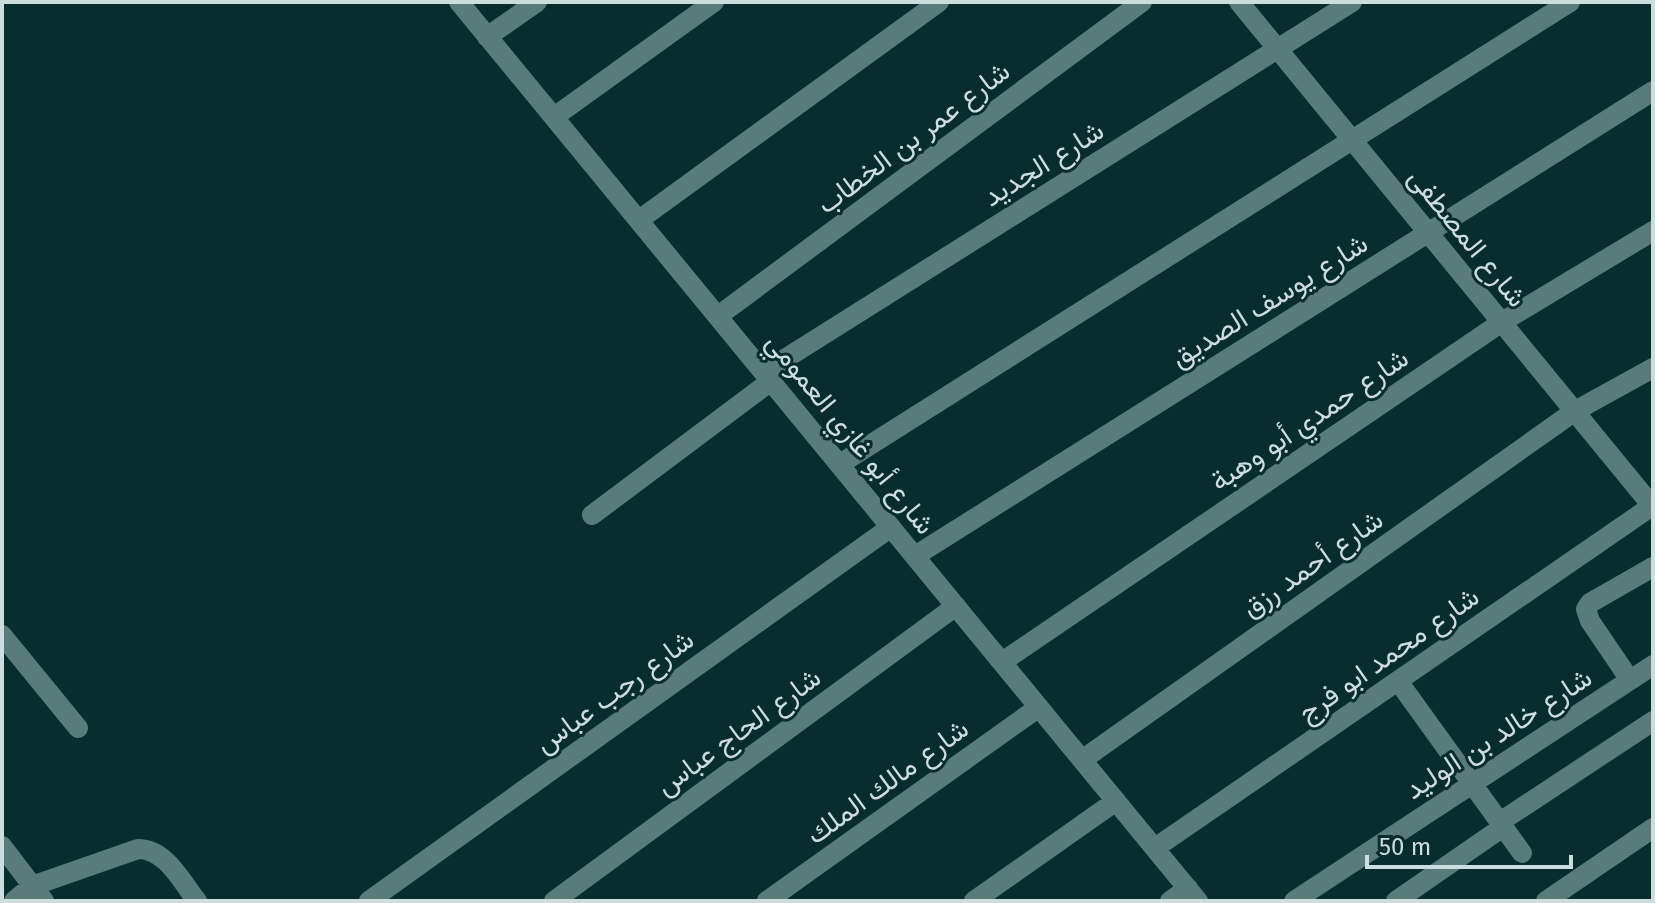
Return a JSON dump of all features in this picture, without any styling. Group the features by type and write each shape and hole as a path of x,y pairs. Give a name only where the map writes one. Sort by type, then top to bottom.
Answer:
{"street":[{"name":"شارع أبو غازي العمومي","path":"459,2 1193,895"},
{"path":"487,37 537,2"},
{"path":"554,117 714,2"},
{"path":"639,220 939,2"},
{"name":"شارع عمر بن الخطاب","path":"718,316 1142,2"},
{"name":"شارع المصطفى","path":"1239,2 1653,506"},
{"name":"شارع الجديد","path":"592,515 767,376 1352,2"},
{"path":"840,464 1570,2"},
{"name":"شارع يوسف الصديق","path":"915,556 1653,91"},
{"name":"شارع حمدي أبو وهبة","path":"1002,662 1502,322 1653,231"},
{"name":"شارع أحمد رزق","path":"1082,760 1575,411 1653,368"},
{"name":"شارع محمد ابو فرج","path":"1155,848 1653,506"},
{"name":"شارع رجب عباس","path":"369,901 891,527"},
{"path":"1630,680 1590,621 1586,609 1590,603 1653,567"},
{"name":"شارع الحاج عباس","path":"554,901 956,606"},
{"path":"2,635 78,728"},
{"name":"شارع خالد بن الوليد","path":"1294,901 1653,665"},
{"path":"1398,681 1522,853"},
{"name":"شارع مالك الملك","path":"767,901 1039,707"},
{"path":"1396,901 1653,721"},
{"path":"974,901 1116,801"},
{"path":"1546,901 1653,828"},
{"path":"2,846 38,894"},
{"path":"14,901 38,894 129,851 146,849 161,856 197,901"},
{"path":"1170,901 1193,895"}]}
